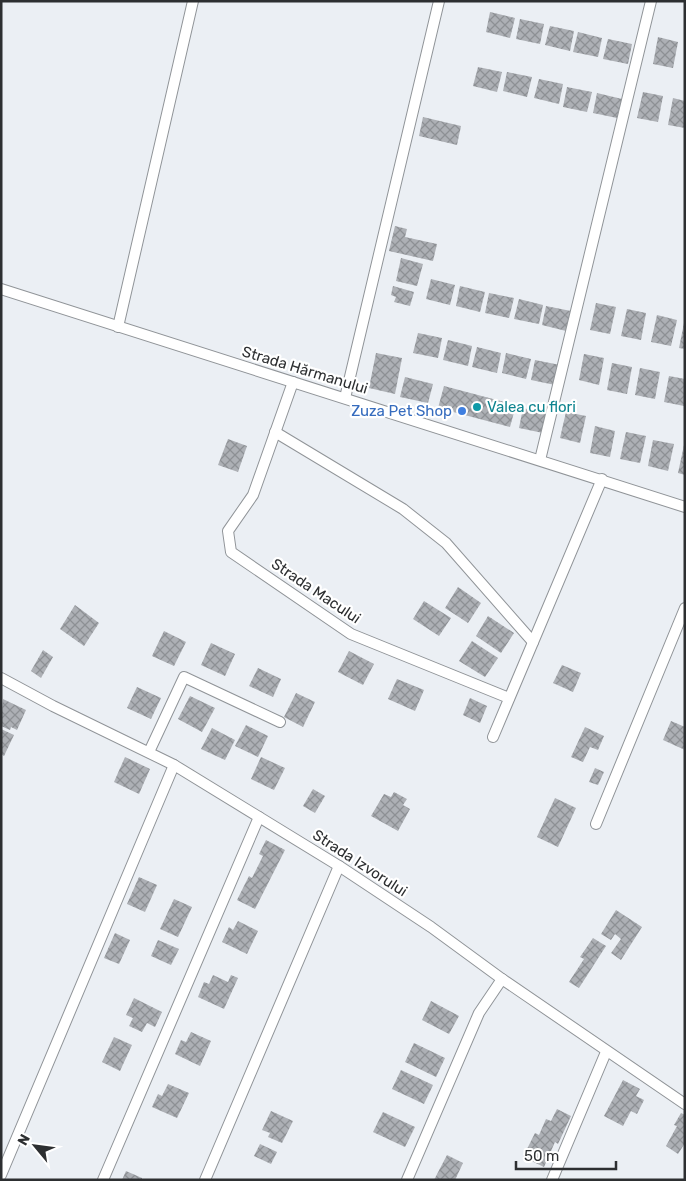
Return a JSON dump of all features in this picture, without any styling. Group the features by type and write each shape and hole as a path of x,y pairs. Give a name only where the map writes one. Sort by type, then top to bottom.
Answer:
{"street":[{"path":"118,327 193,1"},
{"path":"345,398 439,1"},
{"path":"540,460 651,1"},
{"name":"Strada Hărmanului","path":"1,289 685,507"},
{"name":"Strada Macului","path":"293,382 253,494 228,531 231,552 351,634 509,698"},
{"path":"275,432 403,509 446,543 533,642"},
{"path":"493,737 602,479"},
{"path":"596,824 685,608"},
{"path":"148,752 184,677 280,722"},
{"name":"Strada Izvorului","path":"1,678 53,706 174,765 339,866 431,927 606,1052 685,1104"},
{"path":"1,1174 174,765"},
{"path":"103,1180 259,817"},
{"path":"205,1180 339,866"},
{"path":"407,1180 479,1013 502,979"},
{"path":"552,1180 606,1052"}],"building":[{"path":"490,12 515,18 510,38 486,32"},
{"path":"520,19 544,24 540,44 516,39"},
{"path":"550,26 574,31 570,51 545,45"},
{"path":"578,32 602,38 598,57 573,52"},
{"path":"658,37 678,42 673,68 653,64"},
{"path":"608,39 632,44 628,64 603,59"},
{"path":"478,67 502,72 497,92 473,86"},
{"path":"507,72 532,77 527,97 503,91"},
{"path":"539,79 563,84 559,104 534,98"},
{"path":"567,87 592,92 587,112 563,107"},
{"path":"643,92 663,96 658,122 637,118"},
{"path":"597,93 622,99 617,118 593,113"},
{"path":"673,98 685,101 685,128 668,125"},
{"path":"423,117 461,126 457,145 419,136"},
{"path":"395,226 407,229 405,237 437,244 433,261 389,251"},
{"path":"401,258 423,264 417,286 396,281"},
{"path":"431,279 455,285 450,305 426,299"},
{"path":"393,286 414,292 410,306 394,302 396,297 391,295"},
{"path":"460,286 485,292 480,312 456,306"},
{"path":"489,293 514,298 509,318 485,313"},
{"path":"519,299 543,305 539,324 514,319"},
{"path":"596,303 616,307 610,334 590,330"},
{"path":"546,306 571,311 566,331 542,325"},
{"path":"627,309 646,313 641,340 621,336"},
{"path":"657,315 677,320 671,346 651,342"},
{"path":"685,323 685,349 679,348"},
{"path":"418,333 442,338 438,358 413,353"},
{"path":"448,340 472,346 468,366 443,360"},
{"path":"477,347 501,353 497,373 472,367"},
{"path":"376,353 402,358 395,394 369,388"},
{"path":"506,353 531,359 526,379 502,373"},
{"path":"584,354 604,358 599,385 579,380"},
{"path":"535,360 560,365 555,385 531,380"},
{"path":"612,363 632,367 627,394 607,390"},
{"path":"640,368 660,372 655,399 635,395"},
{"path":"669,376 685,379 684,406 664,402"},
{"path":"405,377 433,384 428,403 400,397"},
{"name":"Valea cu flori","path":"444,386 516,405 510,427 438,408"},
{"path":"523,408 547,413 543,433 519,428"},
{"path":"566,412 586,416 580,443 560,438"},
{"path":"595,426 615,431 610,457 590,453"},
{"path":"626,432 646,436 640,463 620,459"},
{"path":"228,439 247,446 238,472 218,465"},
{"path":"653,440 674,444 668,471 648,466"},
{"path":"685,445 685,475 678,473"},
{"path":"458,587 481,603 468,623 445,608"},
{"path":"424,601 451,618 439,636 413,619"},
{"path":"75,605 99,623 84,646 60,629"},
{"path":"488,616 514,633 501,653 476,636"},
{"path":"164,631 186,642 174,666 152,656"},
{"path":"472,641 498,658 485,677 459,661"},
{"path":"211,643 235,654 225,676 201,665"},
{"path":"43,650 53,657 41,678 31,671"},
{"path":"349,651 374,664 363,685 338,672"},
{"path":"562,665 581,673 573,692 553,683"},
{"path":"258,668 281,679 273,697 249,686"},
{"path":"397,679 424,690 415,711 388,699"},
{"path":"137,687 161,698 151,719 127,708"},
{"path":"296,693 315,702 303,727 284,717"},
{"path":"190,696 215,708 202,732 178,719"},
{"path":"470,698 487,706 480,723 463,715"},
{"path":"3,699 26,710 17,730 11,727 10,730 1,726"},
{"path":"671,721 685,727 685,750 663,740"},
{"path":"246,725 268,736 258,757 235,746"},
{"path":"585,727 604,736 598,750 590,747 583,762 571,757"},
{"path":"212,728 235,740 225,760 201,749"},
{"path":"1,729 14,735 4,756 1,754"},
{"path":"125,757 150,769 139,794 114,782"},
{"path":"261,757 285,768 274,790 251,779"},
{"path":"595,768 604,772 598,785 589,782"},
{"path":"313,789 325,796 315,813 303,806"},
{"path":"394,792 407,799 403,805 410,809 398,831 371,816 384,794 391,797"},
{"path":"555,798 576,808 558,847 537,837"},
{"path":"266,840 285,850 255,909 237,900 249,876 252,878 263,856 259,854"},
{"path":"139,877 157,885 145,912 127,904"},
{"path":"174,899 192,907 178,937 160,929"},
{"path":"616,910 642,927 621,960 611,953 621,939 615,934 611,940 601,934"},
{"path":"238,921 258,931 247,954 222,942 229,927 233,930"},
{"path":"115,933 130,940 119,964 104,958"},
{"path":"593,938 606,946 579,988 569,982 584,959 580,957"},
{"path":"158,940 179,949 171,965 151,956"},
{"path":"213,975 228,982 231,975 238,978 224,1009 198,997 204,982 209,984"},
{"path":"134,998 162,1012 155,1027 147,1023 142,1032 129,1026 133,1018 126,1015"},
{"path":"431,1001 459,1016 449,1034 422,1020"},
{"path":"191,1032 211,1041 200,1066 175,1054 181,1040 186,1042"},
{"path":"114,1037 132,1045 120,1071 102,1062"},
{"path":"414,1043 445,1058 436,1077 405,1062"},
{"path":"401,1070 433,1085 424,1104 392,1089"},
{"path":"623,1080 640,1089 636,1096 644,1100 637,1114 631,1111 623,1126 604,1116"},
{"path":"168,1084 189,1093 177,1118 152,1107 158,1094 162,1096"},
{"path":"557,1109 571,1116 558,1144 555,1142 544,1167 523,1157 535,1133 539,1135 546,1119 551,1121"},
{"path":"271,1111 293,1121 282,1143 268,1137 270,1133 262,1130"},
{"path":"383,1112 415,1127 405,1147 373,1132"},
{"path":"681,1113 685,1115 685,1143 678,1154 666,1146 677,1126 674,1125"},
{"path":"260,1144 277,1152 271,1164 254,1156"},
{"path":"447,1155 463,1163 455,1180 434,1180"},
{"path":"126,1171 142,1178 142,1180 122,1180"}],"place":[{"name":"Valea cu flori","path":"477,407"},
{"name":"Zuza Pet Shop","path":"462,411"}]}
